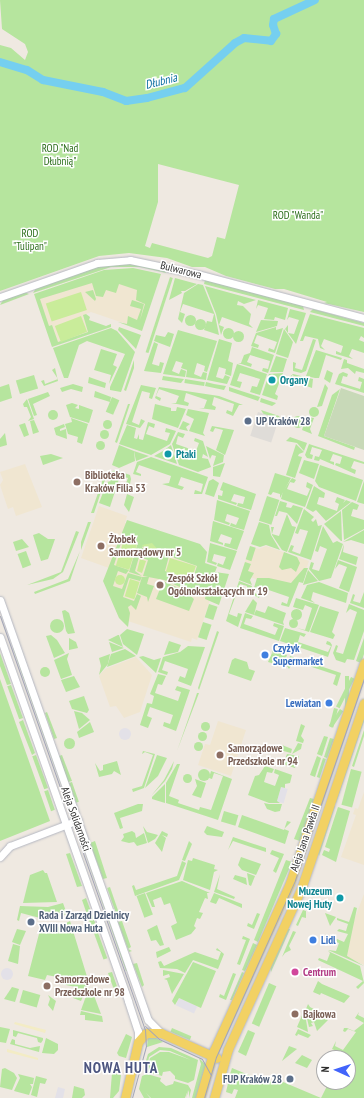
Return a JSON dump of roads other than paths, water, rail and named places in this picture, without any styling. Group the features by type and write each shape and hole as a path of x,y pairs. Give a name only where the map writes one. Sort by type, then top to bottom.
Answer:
{"main road":[{"name":"Aleja Jana Pawła II","path":"200,1098 212,1055 290,883 364,663"},
{"name":"Aleja Jana Pawła II","path":"214,1098 224,1060 301,889 364,703"},
{"path":"125,1098 126,1088 137,1045 140,1037 146,1033 161,1033 224,1060"},
{"path":"121,1098 126,1088"}],"street":[{"name":"Bulwarowa","path":"0,297 97,263 130,260 198,274 364,318"},
{"name":"Aleja Solidarności","path":"0,600 148,1020 161,1033"},
{"name":"Aleja Solidarności","path":"0,637 128,1001 138,1031 137,1045"},
{"path":"0,857 8,847 78,820"}],"waterway":[{"name":"Dłubnia","path":"0,62 27,70 43,80 103,92 126,101 147,98 185,88 235,43 244,38 271,41 276,34 273,25 274,19 315,0"}],"tram line":[{"path":"0,616 145,1029 146,1046 132,1098"},
{"path":"204,1098 216,1057 295,880 364,678"},
{"path":"145,1026 159,1039 202,1059 211,1075"}],"place":[{"name":"Organy","path":"272,380"},
{"name":"UP Kraków 28","path":"248,421"},
{"name":"Ptaki","path":"168,454"},
{"name":"Biblioteka Kraków Filia 53","path":"77,482"},
{"name":"Żłobek Samorządowy nr 5","path":"101,546"},
{"name":"Zespół Szkół Ogólnokształcących nr 19","path":"160,585"},
{"name":"Czyżyk Supermarket","path":"265,655"},
{"name":"Lewiatan","path":"329,703"},
{"name":"Samorządowe Przedszkole nr 94","path":"220,755"},
{"name":"Muzeum Nowej Huty","path":"340,898"},
{"name":"Rada i Zarząd Dzielnicy XVIII Nowa Huta","path":"31,922"},
{"name":"Lidl","path":"313,940"},
{"name":"Centrum","path":"295,972"},
{"name":"Samorządowe Przedszkole nr 98","path":"47,986"},
{"name":"Bajkowa","path":"295,1014"},
{"name":"FUP Kraków 28","path":"290,1079"}],"district":[{"name":"NOWA HUTA","path":"121,1068"}],"park label":[{"name":"ROD \"Nad Dłubnią\"","path":"60,155"},
{"name":"ROD \"Wanda\"","path":"298,215"},
{"name":"ROD \"Tulipan\"","path":"30,240"}]}
